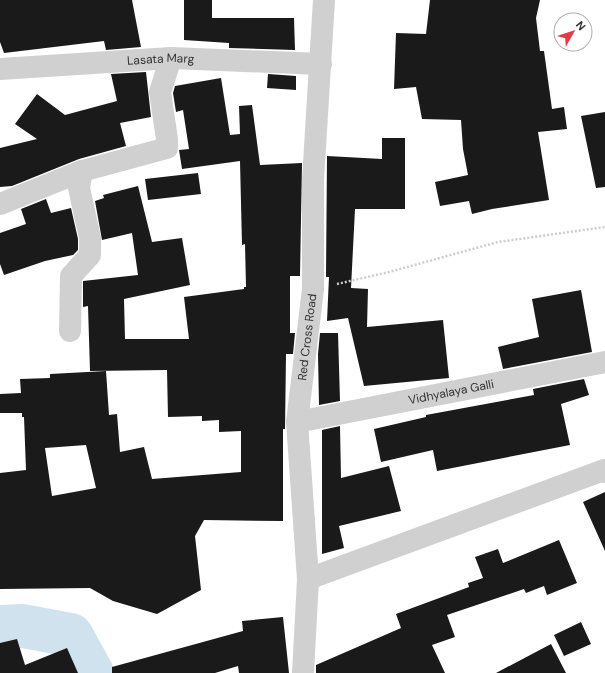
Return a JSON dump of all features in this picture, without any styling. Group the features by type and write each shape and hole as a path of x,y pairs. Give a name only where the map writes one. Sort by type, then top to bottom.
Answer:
{"street":[{"name":"Red Cross Road","path":"303,673 308,579 297,422 313,289 313,180 324,0"},
{"name":"Lasata Marg","path":"0,69 171,58 320,64"},
{"path":"0,204 82,171 166,148 168,139 160,92 171,58"},
{"path":"70,332 71,276 90,255 90,238 78,188 82,171"},
{"name":"Vidhyalaya Galli","path":"297,422 605,362"},
{"path":"308,579 604,470 605,472"}],"path":[{"path":"313,289 389,272 498,242 605,226"}],"building":[{"path":"0,0 132,0 141,47 106,50 104,41 4,53 0,42"},
{"path":"184,0 212,0 212,18 294,18 295,50 229,48 229,43 184,40"},
{"path":"430,0 540,0 536,18 540,51 544,51 552,109 564,107 567,129 538,132 549,200 492,209 472,214 469,201 440,206 435,182 468,175 463,149 461,120 422,119 416,87 394,89 396,33 426,34"},
{"path":"146,72 151,117 120,123 126,146 79,159 12,186 0,187 0,148 37,139 15,124 37,94 65,115 117,101 111,74"},
{"path":"268,74 296,76 296,90 267,88"},
{"path":"221,78 230,135 240,134 239,106 252,105 260,165 302,163 300,276 290,276 290,333 295,333 293,354 286,354 285,429 283,429 283,521 204,520 195,536 201,590 157,614 113,601 90,588 0,589 0,473 26,470 24,417 22,417 22,413 0,413 0,394 21,393 20,379 50,378 50,374 106,371 109,415 117,414 120,452 144,447 152,479 241,472 241,431 219,432 219,420 202,421 202,416 168,417 167,370 90,371 88,306 83,307 83,281 138,275 132,233 102,240 95,201 104,198 103,195 138,186 152,242 182,238 190,285 124,299 125,339 189,339 184,297 244,289 244,287 246,287 245,244 242,245 240,161 182,169 179,150 189,149 183,110 176,112 173,93 175,86","holes":["86,445 96,488 52,496 45,448"]},
{"path":"605,112 605,187 596,188 581,116"},
{"path":"382,138 405,138 405,209 355,209 351,288 368,289 367,327 443,320 449,378 364,386 348,318 327,321 329,277 326,277 327,156 382,159"},
{"path":"198,173 201,194 148,200 145,179"},
{"path":"46,199 51,213 71,208 78,239 78,250 73,255 45,261 4,275 0,264 0,233 26,224 21,209"},
{"path":"581,290 592,352 503,369 498,347 539,337 532,299"},
{"path":"320,333 338,333 340,401 319,405 318,354"},
{"path":"584,379 589,395 561,404 570,445 437,471 433,450 381,462 374,429 426,417 426,415 534,395 533,389"},
{"path":"340,426 341,478 389,466 401,511 339,526 344,548 322,554 322,430"},
{"path":"605,492 605,551 583,502"},
{"path":"559,540 577,583 547,595 544,586 526,593 524,589 447,615 455,637 432,645 445,673 316,673 316,665 401,628 396,614 469,587 468,583 483,578 475,557 498,549 503,563"},
{"path":"283,617 289,673 239,673 238,666 215,673 112,673 112,667 243,631 242,621"},
{"path":"581,622 591,644 564,656 554,635"},
{"path":"17,639 25,665 67,648 78,673 0,673 0,643"},
{"path":"551,644 566,673 496,673"}],"waterway":[{"path":"0,627 23,626 71,635 92,673"}]}
